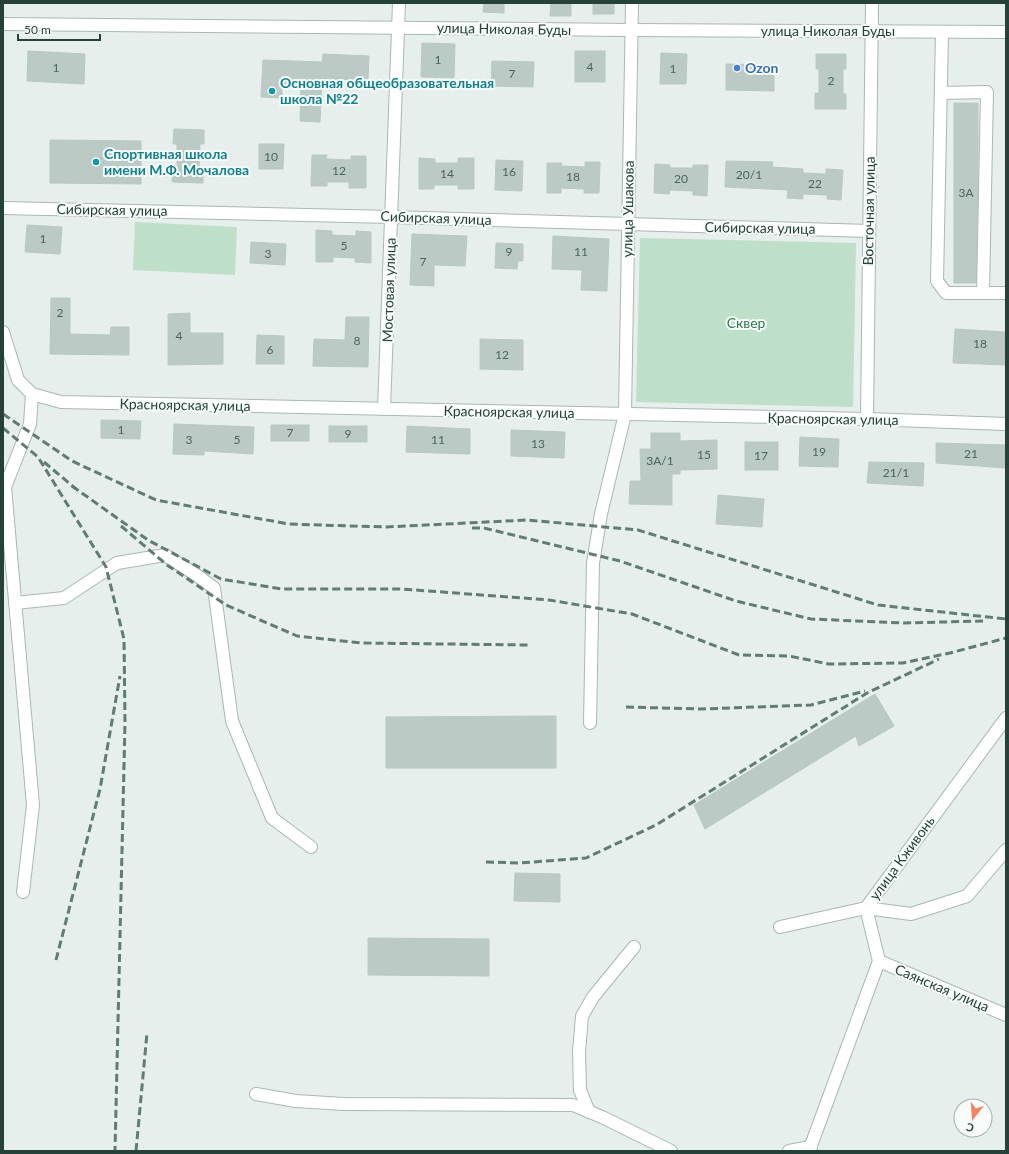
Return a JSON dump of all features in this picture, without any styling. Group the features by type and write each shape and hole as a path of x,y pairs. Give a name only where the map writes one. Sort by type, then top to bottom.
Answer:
{"street":[{"name":"Мостовая улица","path":"384,409 399,3"},
{"name":"улица Ушакова","path":"590,723 593,563 601,514 625,414 632,3"},
{"name":"Восточная улица","path":"867,419 872,3"},
{"name":"улица Николая Буды","path":"3,24 1006,32"},
{"path":"942,32 937,281 946,293 1006,294"},
{"path":"941,93 987,92 983,293"},
{"name":"Сибирская улица","path":"3,208 869,230"},
{"name":"Красноярская улица","path":"3,332 18,380 32,394 61,402 867,419 1006,424"},
{"path":"23,892 33,805 5,487 30,424 32,394"},
{"path":"16,603 64,598 117,563 164,556 195,574 214,588 232,721 272,818 311,847"},
{"name":"улица Кживонь","path":"879,961 866,908 1006,718"},
{"path":"780,927 866,908 911,914 967,896 1006,850"},
{"path":"589,1112 580,1090 579,1052 582,1016 593,997 634,947"},
{"path":"789,1151 810,1149 879,961"},
{"name":"Саянская улица","path":"879,961 1006,1015"},
{"path":"256,1094 296,1101 344,1104 573,1105 602,1117 671,1151"}],"green space":[{"path":"135,222 237,227 235,275 133,270"},
{"name":"Сквер","path":"640,238 856,243 853,407 636,402"}],"building":[{"path":"484,3 504,3 504,13 483,12"},
{"path":"551,3 571,3 571,16 550,16"},
{"path":"593,3 614,3 614,14 593,14"},
{"path":"422,43 455,44 454,78 421,77"},
{"path":"28,51 85,54 84,84 27,81"},
{"path":"575,51 605,51 605,82 575,82"},
{"path":"661,53 687,54 686,84 660,84"},
{"name":"Основная общеобразовательная школа №22","path":"323,54 369,56 368,80 322,79 320,122 300,121 301,84 282,84 282,98 261,97 263,60 322,62"},
{"path":"816,54 846,54 846,69 843,69 843,94 846,94 846,109 815,109 815,93 819,93 819,69 816,69"},
{"path":"492,61 534,62 533,87 491,86"},
{"path":"726,64 774,65 774,91 726,90"},
{"path":"954,103 978,103 976,283 954,283"},
{"path":"174,129 204,130 204,144 200,144 199,168 203,168 203,183 172,182 173,168 177,168 177,144 173,144"},
{"name":"Спортивная школа имени М.Ф. Мочалова","path":"50,140 141,141 141,184 50,183"},
{"path":"259,144 284,144 283,169 259,169"},
{"path":"312,155 327,155 326,159 351,160 351,156 366,156 366,188 349,188 349,182 327,182 327,186 311,186"},
{"path":"419,158 435,159 435,163 458,163 458,158 474,158 474,189 458,189 458,185 434,185 434,189 419,189"},
{"path":"496,160 523,161 522,191 495,190"},
{"path":"726,161 773,162 772,167 803,169 803,173 826,174 826,169 843,170 841,200 827,199 827,195 803,194 803,199 787,198 788,190 725,187"},
{"path":"585,162 600,162 599,193 584,193 584,189 561,188 561,193 547,193 547,163 562,163 561,166 585,167"},
{"path":"655,164 670,165 670,168 693,168 693,165 708,165 707,196 693,195 693,191 670,190 669,194 654,193"},
{"path":"27,225 62,227 60,254 25,252"},
{"path":"316,230 332,231 332,235 356,236 356,231 371,232 371,263 355,262 355,258 333,257 333,262 316,262"},
{"path":"412,234 467,236 465,266 434,265 434,286 410,285"},
{"path":"553,236 609,239 607,291 581,290 582,270 552,269"},
{"path":"251,242 286,244 285,265 250,263"},
{"path":"496,243 523,244 523,261 518,261 517,269 495,268"},
{"path":"51,298 70,298 70,334 110,335 111,327 129,327 129,355 50,354"},
{"path":"190,313 190,333 223,333 223,364 168,365 168,314"},
{"path":"346,317 369,317 368,367 313,366 314,339 345,340"},
{"path":"955,329 1006,332 1006,365 953,363"},
{"path":"257,335 284,336 284,364 256,364"},
{"path":"480,339 523,340 523,370 480,369"},
{"path":"101,420 141,421 140,439 101,438"},
{"path":"174,424 254,427 253,454 204,451 204,455 173,454"},
{"path":"271,425 309,425 309,441 271,441"},
{"path":"329,426 367,426 367,442 329,442"},
{"path":"407,426 470,429 470,454 406,452"},
{"path":"511,430 565,432 564,458 511,456"},
{"path":"651,433 680,433 680,441 717,440 717,469 680,470 680,474 672,474 672,505 629,504 630,481 641,481 640,449 651,449"},
{"path":"800,437 839,439 838,467 799,466"},
{"path":"745,442 778,442 778,470 745,470"},
{"path":"936,443 1006,445 1006,468 936,463"},
{"path":"869,462 924,463 923,486 867,483"},
{"path":"718,495 764,499 762,527 716,524"},
{"path":"875,694 894,726 859,746 856,736 705,829 694,805"},
{"path":"556,716 556,768 386,768 386,717"},
{"path":"515,873 560,874 560,902 514,901"},
{"path":"368,938 489,939 489,976 368,975"}],"railway":[{"path":"3,414 72,461 156,500 289,524 386,527 527,520 638,530 878,605 1006,619"},
{"path":"3,428 38,457 106,567 124,639 125,722 115,1151"},
{"path":"44,462 76,489"},
{"path":"72,486 148,540 221,579 282,589 402,589 549,600 632,614 739,655 789,656 829,664 903,663 950,653 1006,638"},
{"path":"121,526 167,565 226,605 297,636 361,643 530,645"},
{"path":"472,528 484,528 620,561 736,601 811,619 904,623 983,621"},
{"path":"486,862 519,863 586,858 656,825 867,693 939,659"},
{"path":"56,960 100,789 120,676"},
{"path":"626,707 701,709 811,705 865,691"},
{"path":"136,1151 147,1033"}],"place":[{"name":"Ozon","path":"737,68"},
{"name":"Основная общеобразовательная школа №22","path":"272,91"},
{"name":"Спортивная школа имени М.Ф. Мочалова","path":"96,162"}]}
